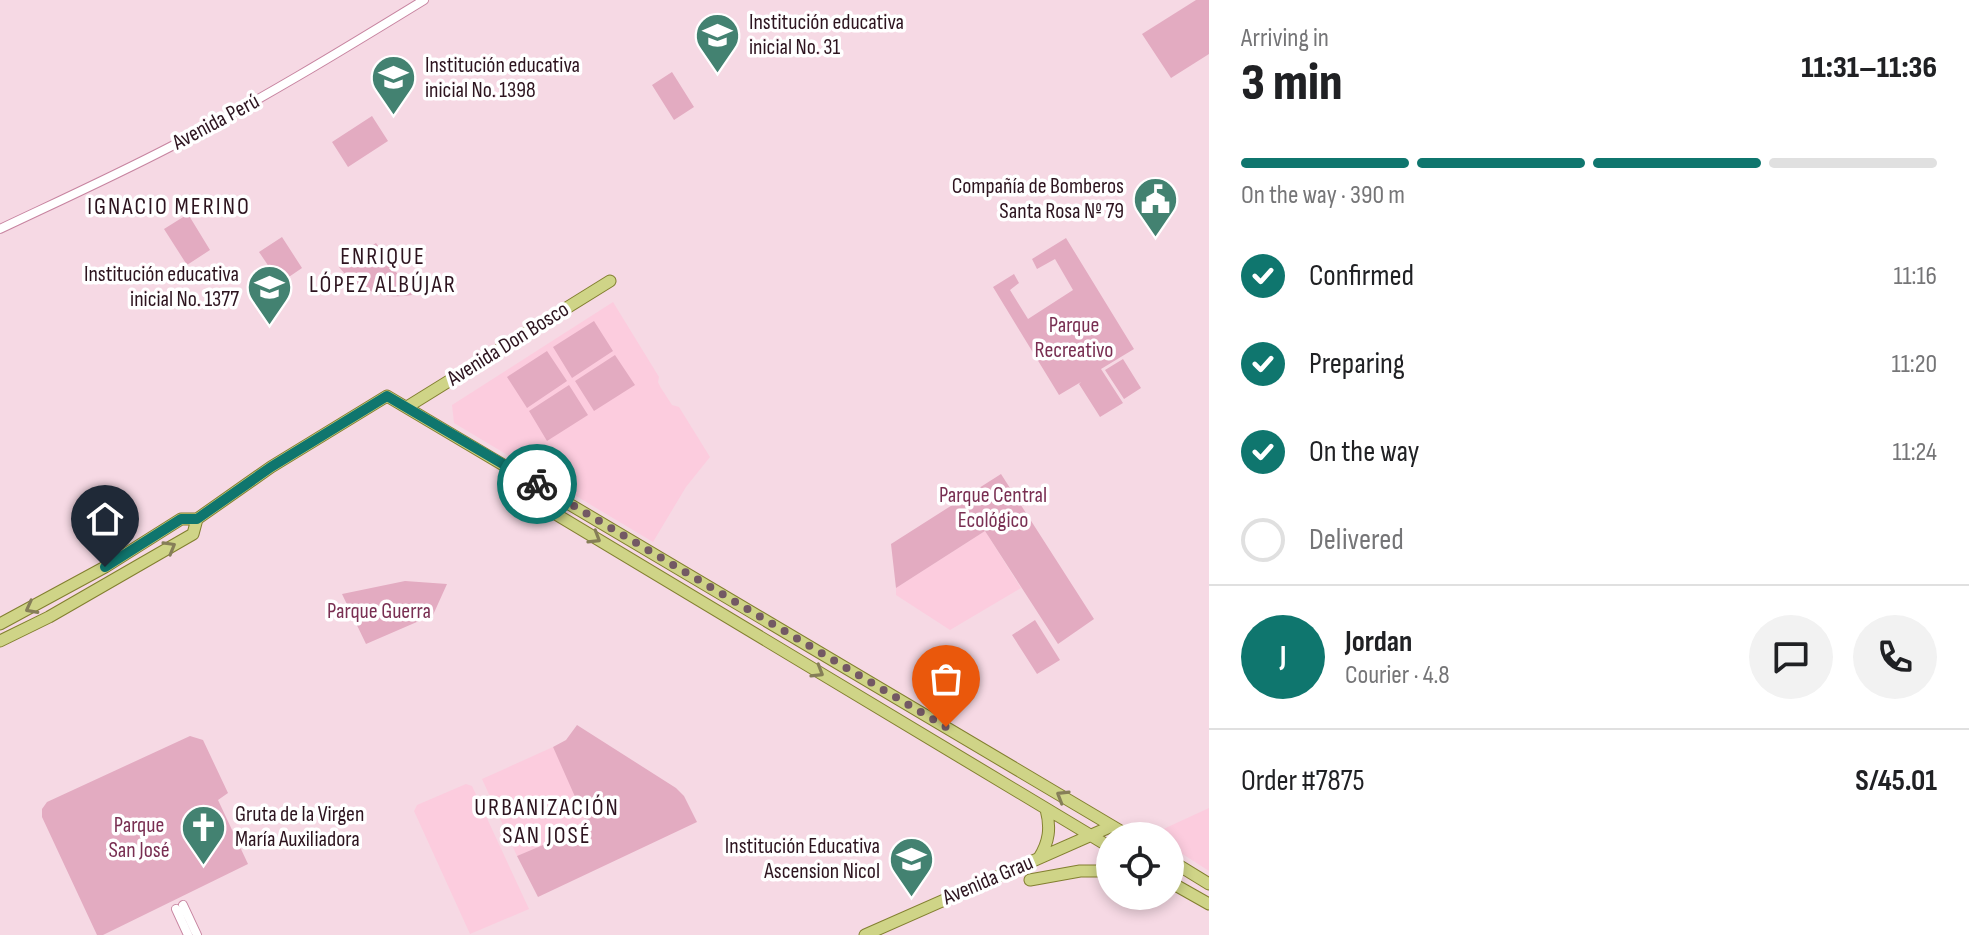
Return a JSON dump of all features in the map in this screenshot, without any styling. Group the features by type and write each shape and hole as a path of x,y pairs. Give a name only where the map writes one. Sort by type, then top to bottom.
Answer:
{"main road":[{"name":"Avenida Don Bosco","path":"407,407 610,281"},
{"path":"0,624 105,567 181,519 197,519 271,467 387,396 1105,822"},
{"path":"504,483 1096,839"},
{"path":"0,641 49,617 193,534 197,519"},
{"path":"1039,859 1048,840 1046,809"},
{"name":"Avenida Grau","path":"865,935 1096,833"},
{"path":"1184,869 1209,884"},
{"path":"1030,880 1096,871"},
{"path":"1184,891 1209,904"}],"street":[{"name":"Avenida Perú","path":"0,229 170,147 282,86 424,0"},
{"path":"188,935 180,907 197,935"}],"shaded area":[{"path":"613,302 659,377 661,388 672,405 679,407 710,457 686,487 653,542 454,423 452,405"},
{"path":"985,531 1021,588 950,630 896,595 896,588"},
{"path":"553,747 589,823 517,856 482,779"},
{"path":"466,784 472,786 529,909 470,934 414,811 417,805"},
{"path":"1209,808 1209,871 1184,855 1184,822 1179,822"}],"green space":[{"path":"1196,0 1209,0 1209,54 1171,78 1142,34"},
{"path":"672,72 694,107 674,120 652,85"},
{"path":"372,116 388,141 348,167 332,142"},
{"path":"188,214 210,250 187,265 164,229"},
{"path":"282,237 302,268 280,283 259,252"},
{"name":"Parque Recreativo","path":"1066,238 1134,349 1101,369 1123,403 1100,417 1079,384 1081,382 1059,395 993,287 1014,274 1019,283 1010,290 1028,319 1073,290 1055,259 1037,269 1032,259"},
{"path":"376,243 412,295 391,296 371,292 354,282 339,267"},
{"path":"594,321 613,351 572,378 553,347"},
{"path":"547,351 567,381 527,408 507,377"},
{"path":"615,355 635,385 594,411 575,381"},
{"path":"1123,359 1141,388 1124,399 1105,370"},
{"path":"569,385 588,415 547,441 529,411"},
{"name":"Parque Central Ecológico","path":"1001,474 1094,619 1058,644 985,531 896,588 891,544"},
{"name":"Parque Guerra","path":"405,581 447,584 433,615 366,644 342,594"},
{"path":"1035,620 1060,660 1037,674 1012,635"},
{"path":"577,725 676,788 684,796 697,822 538,897 517,856 588,826 553,747 566,740"},
{"name":"Parque San José","path":"190,736 203,740 228,793 218,800 248,864 103,935 97,935 42,817 42,809 47,802"}],"way so far":[{"path":"537,484 946,727"}],"place":[{"name":"Institución educativa inicial No. 31","path":"718,74"},
{"name":"Institución educativa inicial No. 1398","path":"394,117"},
{"name":"Compañía de Bomberos Santa Rosa Nº 79","path":"1155,238"},
{"name":"Institución educativa inicial No. 1377","path":"270,326"},
{"name":"Gruta de la Virgen María Auxiliadora","path":"204,866"},
{"name":"Institución Educativa Ascension Nicol","path":"911,898"}],"district":[{"name":"IGNACIO MERINO","path":"169,206"},
{"name":"ENRIQUE LÓPEZ ALBÚJAR","path":"383,270"},
{"name":"URBANIZACIÓN SAN JOSÉ","path":"547,821"}],"route":[{"path":"105,567 181,519 197,519 271,467 387,396 537,484"}]}
